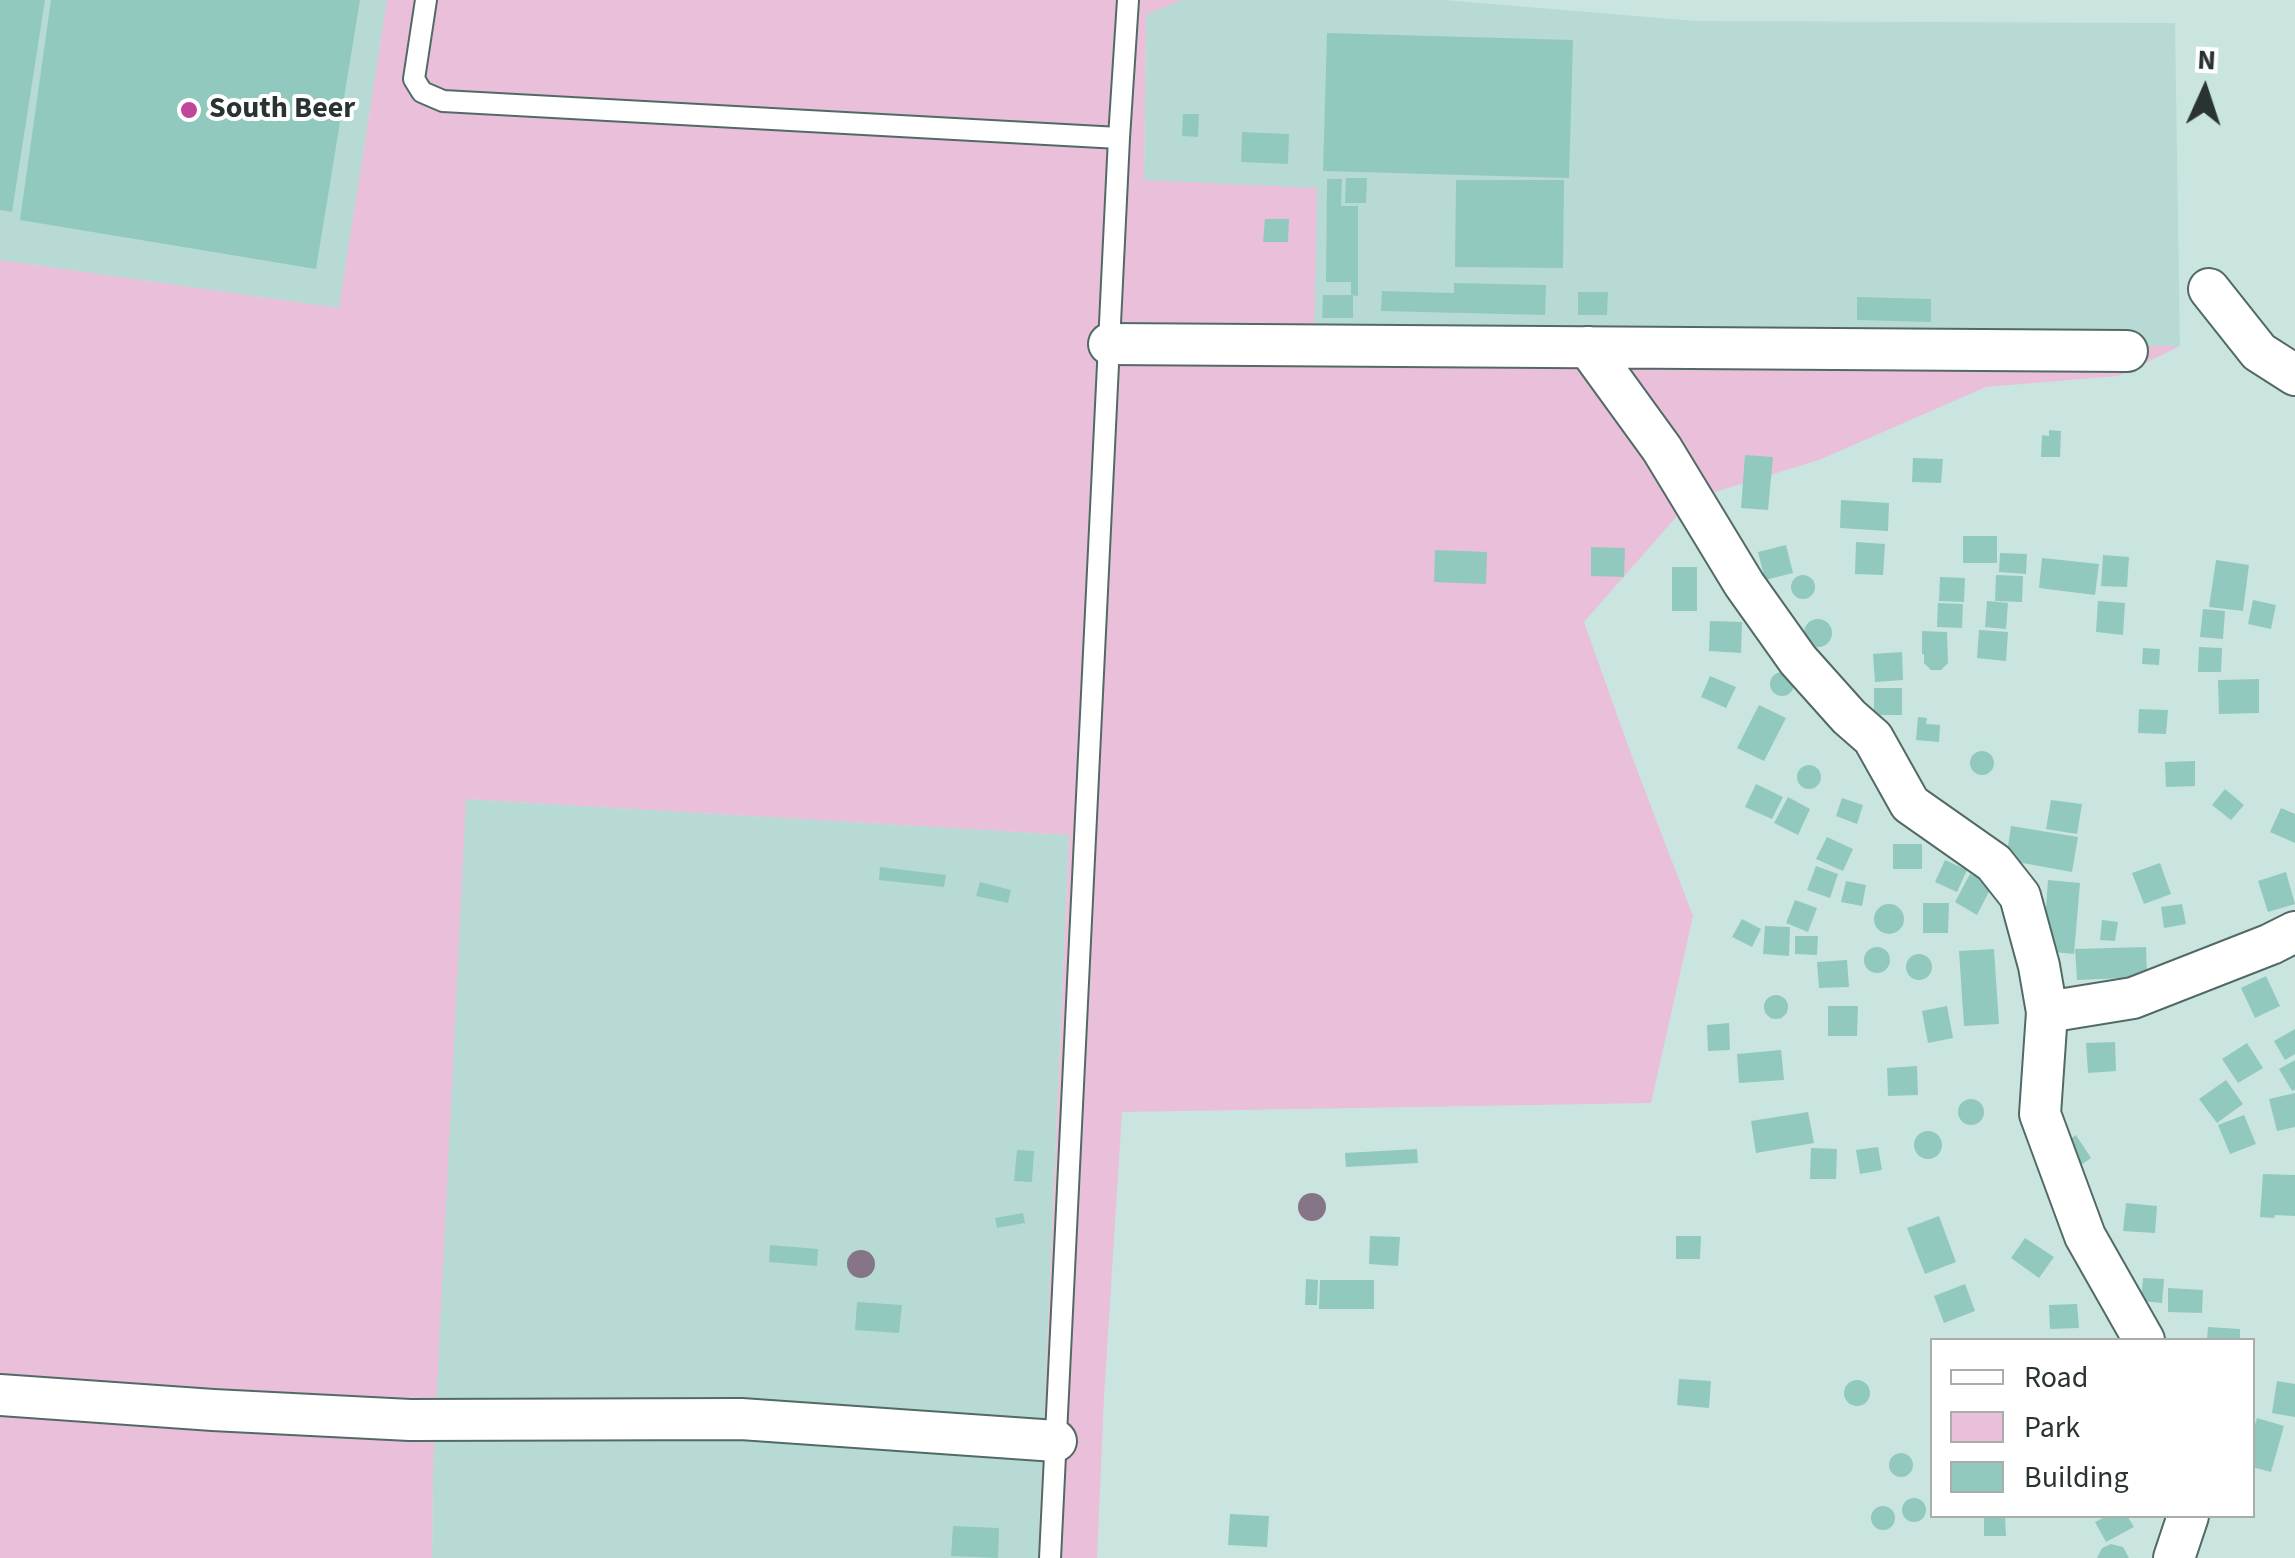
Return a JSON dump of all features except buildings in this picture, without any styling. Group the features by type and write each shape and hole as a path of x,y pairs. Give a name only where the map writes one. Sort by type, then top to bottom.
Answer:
{"street":[{"path":"2209,289 2260,352 2295,375"},
{"path":"1109,344 2128,351"},
{"path":"1588,347 1662,450 1744,584 1798,660 1873,738 1910,804 1994,863 2020,896 2048,1012 2040,1114 2085,1236 2143,1338"},
{"path":"2048,1012 2132,998 2295,932"},
{"path":"0,1396 410,1420 741,1418 1056,1441"},
{"path":"2174,1558 2187,1518"}],"lane":[{"path":"426,0 414,80 422,92 443,101 1118,138"},
{"path":"1050,1558 1118,138 1128,0"}],"shaded area":[{"name":"South Beer","path":"0,0 387,0 339,308 0,260"},
{"path":"1182,0 1445,0 1697,21 2175,23 2180,346 1313,341 1144,180 1146,14"},
{"path":"465,799 1069,835 1038,1558 432,1558"}],"green space":[{"path":"387,0 1182,0 1146,15 1144,180 1317,188 1314,341 2180,346 2119,376 1986,387 1819,460 1692,499 1584,622 1693,916 1651,1103 1122,1112 1097,1558 1038,1558 1069,835 466,799 432,1558 0,1558 0,260 339,308"}],"place":[{"name":"South Beer","path":"189,110"}]}
